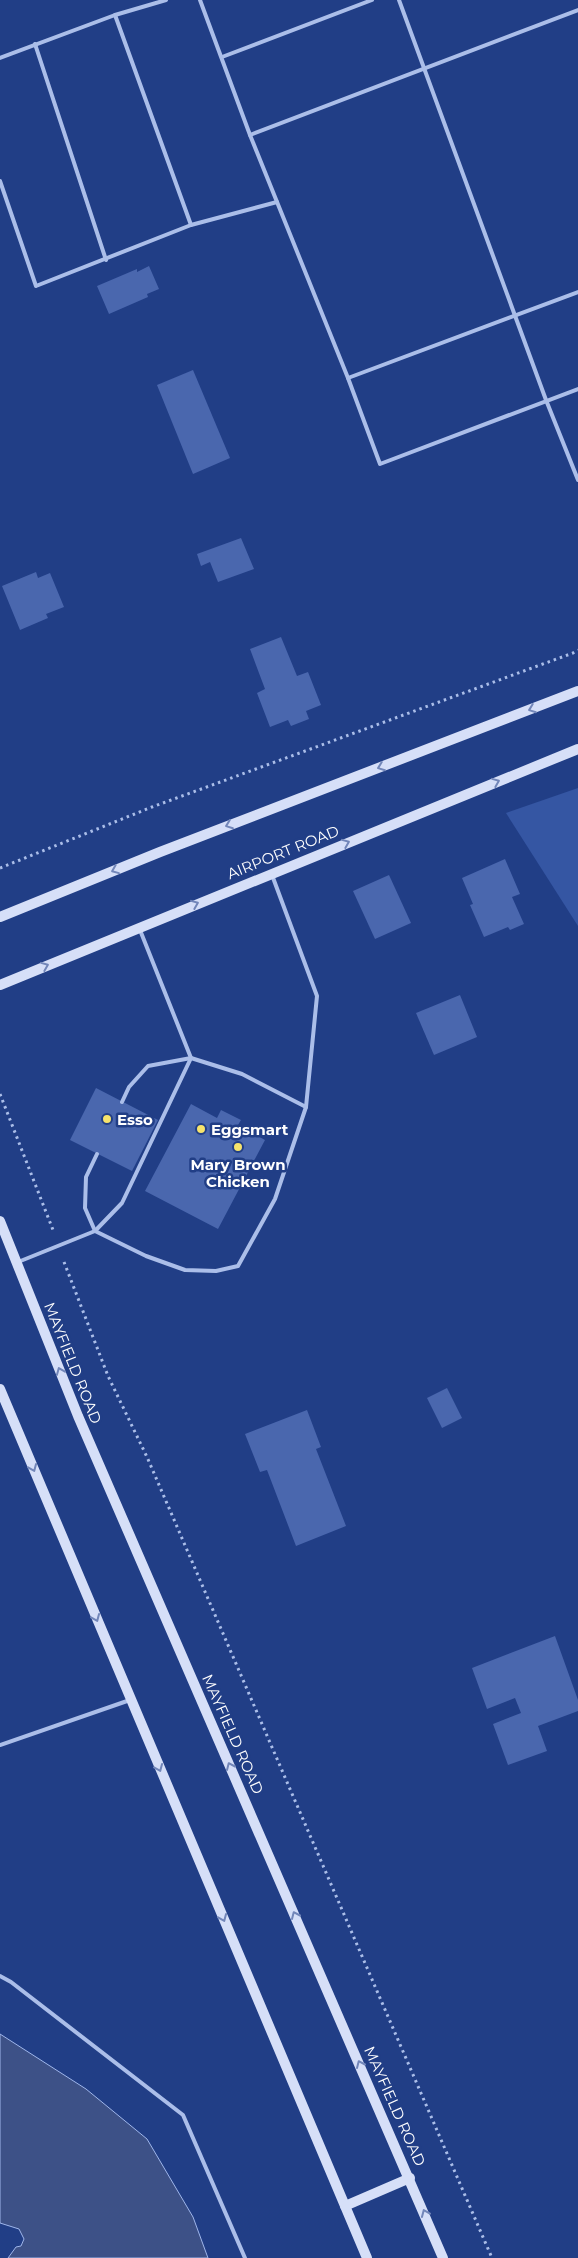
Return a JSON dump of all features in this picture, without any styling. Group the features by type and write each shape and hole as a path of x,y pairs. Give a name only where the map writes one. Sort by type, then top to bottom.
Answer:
{"main road":[{"path":"0,917 169,848 578,691"},
{"name":"AIRPORT ROAD","path":"0,985 578,749"},
{"name":"MAYFIELD ROAD","path":"0,1221 82,1426 410,2178 443,2258"},
{"path":"0,1390 367,2258"},
{"path":"345,2206 410,2178"}],"lane":[{"path":"0,58 115,15 166,0"},
{"path":"200,0 250,135 348,378 380,464 578,389"},
{"path":"222,57 372,0"},
{"path":"399,0 514,315 578,480"},
{"path":"250,135 578,10"},
{"path":"115,15 192,225"},
{"path":"35,44 106,260"},
{"path":"0,180 36,286 192,225 277,202"},
{"path":"348,378 578,292"},
{"path":"97,1154 86,1177 85,1208 96,1230 146,1256 185,1270 216,1272 238,1266 275,1200 306,1107 317,996 271,873"},
{"path":"16,1262 96,1230 122,1203 191,1058 139,927"},
{"path":"122,1102 129,1087 148,1066 191,1058 242,1074 306,1107"},
{"path":"0,1745 130,1700"},
{"path":"0,1976 11,1982 183,2115 245,2258"}],"path":[{"path":"0,868 152,807 578,650"},
{"path":"0,1094 108,1376 147,1457 492,2258"}],"shaded area":[{"path":"578,788 578,926 506,813"},
{"path":"0,2034 86,2089 147,2139 193,2217 208,2258 8,2258 16,2247 21,2246 24,2239 19,2229 0,2223"}],"building":[{"path":"149,266 159,289 147,294 148,297 109,314 97,286 137,269 137,272"},
{"path":"193,370 230,458 193,474 157,385"},
{"path":"241,538 254,569 218,582 210,562 201,566 197,554"},
{"path":"36,572 38,578 50,573 64,607 46,614 48,618 20,630 2,586"},
{"path":"281,637 297,676 308,672 321,705 306,711 309,719 291,726 288,720 270,727 257,693 265,689 250,649"},
{"path":"505,859 520,894 512,897 524,924 510,930 508,927 484,937 470,905 473,904 462,878"},
{"path":"389,875 411,923 375,939 353,891"},
{"path":"460,995 477,1037 434,1055 416,1013"},
{"path":"96,1088 158,1120 132,1171 70,1140"},
{"path":"191,1104 217,1118 221,1110 241,1120 238,1125 265,1140 218,1229 145,1191"},
{"path":"447,1388 462,1418 442,1428 427,1398"},
{"path":"307,1410 321,1447 316,1449 346,1526 296,1546 267,1470 260,1472 245,1434"},
{"path":"555,1636 578,1700 578,1711 538,1726 547,1751 508,1765 493,1724 521,1713 515,1698 487,1709 472,1668"}],"place":[{"name":"Esso","path":"107,1119"},
{"name":"Eggsmart","path":"201,1129"},
{"name":"Mary Brown Chicken","path":"238,1147"}]}
